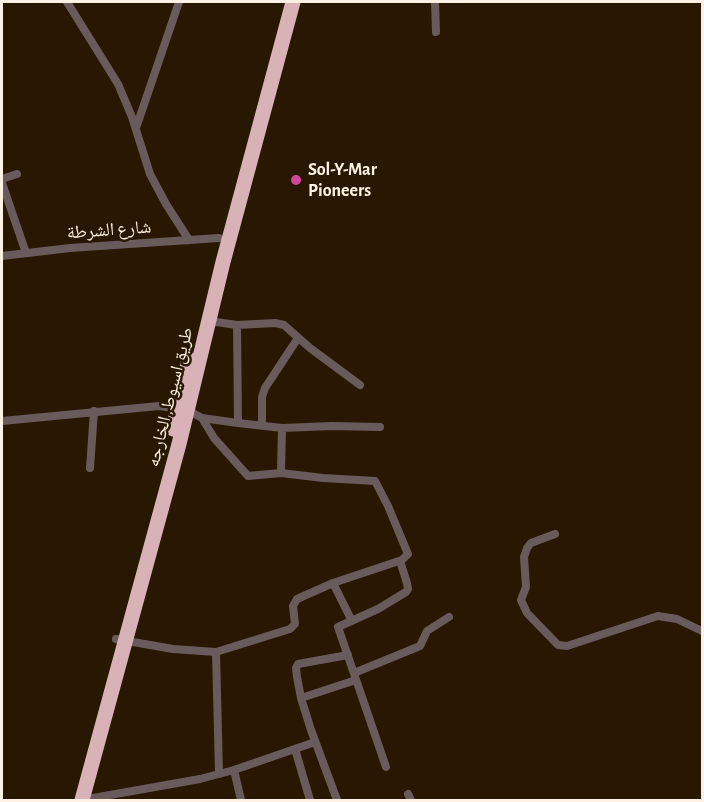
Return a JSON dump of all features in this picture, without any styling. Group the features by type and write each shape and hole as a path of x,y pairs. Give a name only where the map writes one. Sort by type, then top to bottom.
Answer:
{"highway":[{"name":"طريق اسيوط, الخارجه","path":"182,409 256,117 282,2"},
{"name":"طريق اسيوط, الخارجه","path":"82,800 170,442 209,321 219,238 292,2"},
{"name":"طريق اسيوط, الخارجه","path":"72,801 121,640"}],"street":[{"path":"67,2 118,84 136,129 150,174 189,240"},
{"path":"136,129 179,2"},
{"path":"435,2 436,32"},
{"path":"2,179 17,174"},
{"path":"2,183 26,253"},
{"name":"شارع الشرطة","path":"2,256 70,248 219,238"},
{"path":"209,321 237,325 281,324 360,385"},
{"path":"237,325 238,423"},
{"path":"262,425 262,397 265,388 298,338"},
{"path":"2,421 148,406 182,409 201,418 282,428 380,427"},
{"path":"90,468 94,411"},
{"path":"121,640 173,649 216,652 292,628 295,621 293,606 295,600 333,583 400,561 408,554 380,486 375,481 280,473 251,476 246,474 214,438 201,418"},
{"path":"280,473 282,428"},
{"path":"555,534 531,543 527,548 524,557 526,587 521,600 527,613 558,645 567,646 658,616 677,618 702,631"},
{"path":"386,767 339,627 390,603 407,590 400,561"},
{"path":"333,583 352,621"},
{"path":"301,698 420,646 427,631 449,616"},
{"path":"216,652 219,774"},
{"path":"337,801 301,698 296,668 298,664 348,655"},
{"path":"82,800 159,788 219,774 315,742"},
{"path":"295,750 310,801"},
{"path":"234,770 241,801"}],"place":[{"name":"Sol-Y-Mar Pioneers","path":"296,180"}]}
